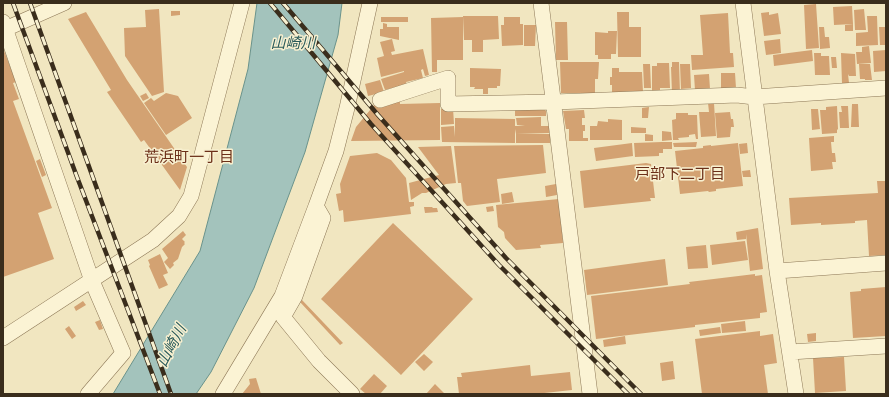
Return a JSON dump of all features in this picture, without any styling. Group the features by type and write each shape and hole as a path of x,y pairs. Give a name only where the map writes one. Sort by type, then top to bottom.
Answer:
{"street":[{"path":"64,3 4,27 92,281 123,353 88,394"},
{"path":"3,338 153,240 179,216 191,196 242,3"},
{"path":"223,394 282,296 316,206 336,151 370,3"},
{"path":"541,3 590,394"},
{"path":"744,3 754,97 777,271 796,394"},
{"path":"380,100 448,78 448,104 737,96 754,97 886,88"},
{"path":"316,206 323,218 295,296 283,317 319,361 352,394"},
{"path":"777,271 886,263"},
{"path":"790,352 886,346"}],"water":[{"name":"山崎川","path":"257,3 342,3 338,35 305,152 254,288 211,372 196,394 113,394 200,251 248,69"}],"building":[{"path":"816,4 819,48 806,49 804,5"},
{"path":"852,6 853,24 834,25 833,7"},
{"path":"159,9 164,92 152,96 125,56 124,28 146,27 145,10"},
{"path":"864,9 866,30 855,30 854,10"},
{"path":"171,11 180,11 180,15 171,16"},
{"path":"86,12 127,80 187,167 180,190 144,140 141,142 107,92 111,90 68,19"},
{"path":"617,12 629,12 629,27 641,27 641,57 618,57"},
{"path":"769,12 769,15 778,13 781,34 764,36 761,13"},
{"path":"728,13 730,53 733,53 734,67 692,70 691,55 703,55 700,15"},
{"path":"463,16 498,16 499,39 483,40 483,52 472,52 472,40 464,40"},
{"path":"867,16 877,16 878,45 856,46 856,33 868,32"},
{"path":"381,17 408,17 408,22 381,22"},
{"path":"463,17 463,60 437,60 437,72 432,72 431,18"},
{"path":"504,17 520,17 520,24 523,24 523,45 502,46 501,25 504,25"},
{"path":"555,22 567,22 568,60 556,60"},
{"path":"383,23 387,24 387,27 399,27 399,40 380,36 380,29 383,29"},
{"path":"853,24 853,31 845,31 845,25"},
{"path":"524,25 536,25 535,46 524,46"},
{"path":"819,27 824,27 825,37 829,37 830,48 820,49"},
{"path":"879,27 886,27 886,45 880,45"},
{"path":"608,31 617,31 616,54 611,54 611,59 598,59 598,55 595,55 595,32 608,33"},
{"path":"392,39 395,51 391,52 392,55 423,49 429,75 425,76 423,69 421,70 423,78 406,82 407,84 385,90 381,79 404,72 381,77 377,58 384,56 380,42"},
{"path":"780,39 781,53 766,55 764,41"},
{"path":"869,46 871,63 857,64 856,52 862,52 862,47"},
{"path":"3,48 16,82 13,83 19,99 13,101 52,208 38,213 54,259 3,277"},
{"path":"812,50 813,61 774,66 773,55"},
{"path":"886,50 886,71 874,72 873,51"},
{"path":"814,53 821,53 821,56 829,56 830,75 815,75"},
{"path":"841,53 855,54 856,76 849,76 848,74 849,83 842,84"},
{"path":"831,57 836,57 837,68 832,68"},
{"path":"560,62 599,62 598,79 595,79 595,93 561,93"},
{"path":"672,62 679,62 680,93 672,93"},
{"path":"657,63 669,63 670,88 660,88 660,92 652,92 652,66 657,66"},
{"path":"643,64 650,64 651,88 644,88"},
{"path":"680,64 690,64 691,88 681,89"},
{"path":"859,64 870,64 872,80 860,79"},
{"path":"470,68 501,69 500,86 497,86 497,88 488,88 488,94 483,94 483,89 474,89 475,87 470,87"},
{"path":"612,68 619,68 619,72 642,72 643,92 612,92 610,77 612,77"},
{"path":"721,73 735,73 736,88 721,88"},
{"path":"709,74 710,89 695,90 694,75"},
{"path":"380,80 384,92 368,96 365,84"},
{"path":"146,93 149,98 143,101 140,96"},
{"path":"166,93 178,96 192,118 166,135 144,103 151,98 154,101"},
{"path":"400,100 400,104 440,103 440,140 351,141 356,127 375,104"},
{"path":"708,103 714,103 716,136 701,137 699,112 709,112"},
{"path":"852,104 858,104 859,127 851,127"},
{"path":"837,106 837,133 822,134 820,110 826,110 826,107"},
{"path":"841,106 848,106 849,128 840,128 839,112 842,112"},
{"path":"649,107 648,118 642,118 642,108"},
{"path":"453,108 454,124 441,125 441,109"},
{"path":"515,109 544,109 546,111 546,116 515,116"},
{"path":"811,109 818,109 820,129 812,130"},
{"path":"584,110 585,118 582,118 582,125 585,125 585,131 583,131 583,138 588,138 588,141 569,141 569,129 566,129 563,111"},
{"path":"730,112 734,127 731,127 730,137 717,138 715,113"},
{"path":"676,113 697,115 698,139 696,139 695,134 689,135 689,137 678,138 679,140 673,140 672,120 676,119"},
{"path":"541,117 541,126 549,126 549,133 516,134 515,129 515,143 442,142 441,127 454,126 455,137 455,118 515,119 515,126 525,126 517,125 516,118"},
{"path":"608,119 622,120 622,140 590,140 590,126 597,126 598,121 608,122"},
{"path":"631,127 646,128 646,133 631,133"},
{"path":"662,131 671,132 672,140 662,141"},
{"path":"516,134 550,134 550,143 516,143"},
{"path":"645,134 653,135 653,141 645,141"},
{"path":"834,136 834,142 831,142 832,153 835,153 836,162 832,162 833,169 811,171 809,138"},
{"path":"672,142 672,149 663,149 663,153 659,153 659,156 635,157 634,143"},
{"path":"697,142 696,147 674,147 673,143"},
{"path":"632,143 633,156 596,161 594,148"},
{"path":"738,143 743,186 716,189 716,191 709,192 680,194 675,151 703,148 703,146"},
{"path":"747,143 748,153 740,154 739,144"},
{"path":"543,145 546,173 497,179 500,202 467,206 463,201 461,183 458,183 454,146"},
{"path":"451,146 456,183 446,184 426,193 422,193 411,200 409,183 439,175 418,147"},
{"path":"377,153 391,160 406,178 409,202 414,202 414,206 410,207 411,214 344,222 343,210 339,211 336,194 341,193 340,184 350,156"},
{"path":"40,159 46,175 42,177 36,161"},
{"path":"646,163 651,164 655,198 650,198 651,201 584,208 580,171"},
{"path":"750,170 751,177 743,177 742,171"},
{"path":"877,181 886,181 886,255 869,256 867,220 855,221 855,223 791,225 789,198 878,193"},
{"path":"556,184 557,195 546,197 545,186"},
{"path":"512,192 514,202 502,204 501,194"},
{"path":"559,199 563,243 540,245 541,248 516,250 505,238 504,232 498,227 496,205"},
{"path":"493,206 494,211 487,212 486,207"},
{"path":"424,207 437,208 438,212 425,213"},
{"path":"393,223 473,299 401,375 321,299"},
{"path":"758,228 763,269 750,271 746,234 746,239 737,240 736,232"},
{"path":"183,231 186,235 182,239 185,244 182,247 178,259 173,263 174,265 170,269 164,262 168,258 162,249"},
{"path":"745,241 748,260 712,265 710,245"},
{"path":"706,245 708,268 688,269 686,247"},
{"path":"160,254 168,273 163,275 168,285 159,289 148,260"},
{"path":"665,259 668,285 587,295 584,270"},
{"path":"755,274 755,276 762,275 767,312 760,313 760,318 695,325 695,327 596,339 591,296 690,284 689,282"},
{"path":"886,287 886,336 853,338 850,292 861,291 861,289"},
{"path":"302,300 343,343 340,345 300,302"},
{"path":"83,301 86,305 76,311 74,307"},
{"path":"100,320 103,329 99,330 95,322"},
{"path":"745,321 746,331 722,333 721,324"},
{"path":"69,326 76,336 72,339 65,329"},
{"path":"720,327 721,333 700,336 699,330"},
{"path":"760,331 760,336 773,334 777,363 764,365 768,394 702,394 695,339"},
{"path":"816,333 816,341 808,342 807,334"},
{"path":"625,336 626,344 604,347 603,340"},
{"path":"424,354 433,362 424,371 415,362"},
{"path":"844,357 846,391 815,393 813,358"},
{"path":"673,361 675,379 662,381 660,363"},
{"path":"530,365 531,376 570,372 572,390 535,394 459,394 457,377 462,377 461,373"},
{"path":"374,374 387,386 380,394 366,394 360,389"},
{"path":"256,378 261,394 242,394 250,384 249,379"},
{"path":"435,384 445,394 426,394"}],"railway":[{"path":"13,3 77,177 160,394"},
{"path":"30,3 171,394"},
{"path":"270,3 371,124 499,265 628,394"},
{"path":"283,3 378,115 506,258 641,394"}],"district":[{"name":"荒浜町一丁目","path":"189,158"},
{"name":"戸部下二丁目","path":"680,175"}]}
